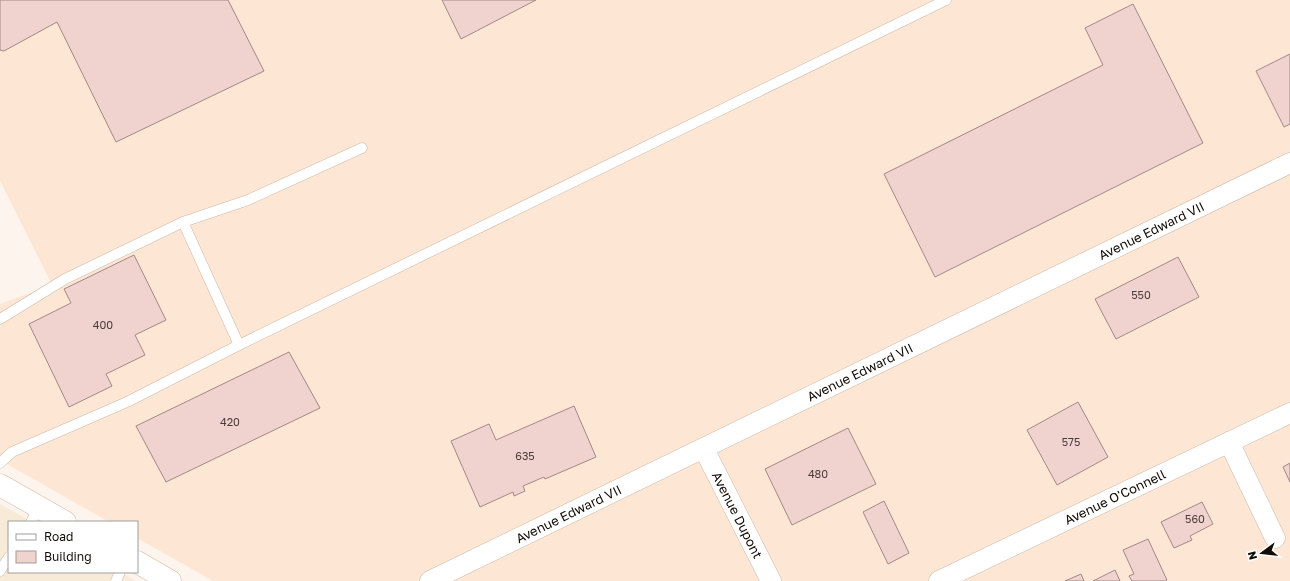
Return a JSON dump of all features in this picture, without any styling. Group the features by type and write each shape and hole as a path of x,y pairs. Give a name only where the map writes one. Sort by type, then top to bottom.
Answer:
{"main road":[{"path":"0,485 35,515 61,521"},
{"path":"138,563 170,581"}],"street":[{"name":"Avenue Edward VII","path":"430,581 1290,163"},
{"name":"Avenue O'Connell","path":"939,581 1290,413"},
{"path":"1229,442 1275,538"},
{"name":"Avenue Dupont","path":"704,449 771,581"}],"lane":[{"path":"0,463 8,455 18,449 127,402 239,345 946,0"},
{"path":"0,319 65,279 183,222 248,200 362,148"},
{"path":"183,222 239,345"},
{"path":"0,571 8,559"}],"shaded area":[{"path":"0,0 1290,0 1290,581 213,581 138,539 138,521 107,521 0,460 0,304 52,285 0,181"},
{"path":"0,504 30,521 8,521 8,573 122,573 136,581 0,581"}],"building":[{"path":"0,0 228,0 264,71 116,142 57,22 4,51 0,50"},
{"path":"442,0 536,0 461,39"},
{"path":"1133,4 1203,143 935,277 884,174 1103,65 1085,28"},
{"path":"1290,54 1290,124 1284,127 1256,71"},
{"path":"134,255 166,320 135,335 145,355 106,374 112,386 69,407 29,324 71,303 64,289"},
{"path":"1178,257 1199,297 1116,339 1095,299"},
{"path":"289,352 320,408 166,482 136,426"},
{"path":"1078,402 1108,457 1057,485 1027,430"},
{"path":"574,406 596,457 545,479 544,477 523,486 525,491 514,496 513,492 480,507 451,441 489,424 496,440"},
{"path":"848,428 876,484 792,525 765,469"},
{"path":"1290,463 1290,482 1283,467"},
{"path":"884,501 909,553 888,564 863,512"},
{"path":"1202,502 1213,524 1190,536 1192,540 1174,548 1161,522"},
{"path":"1148,539 1167,580 1165,581 1132,581 1129,576 1134,574 1123,550"},
{"path":"1115,570 1120,581 1093,581"},
{"path":"1081,574 1084,581 1065,581"}]}
